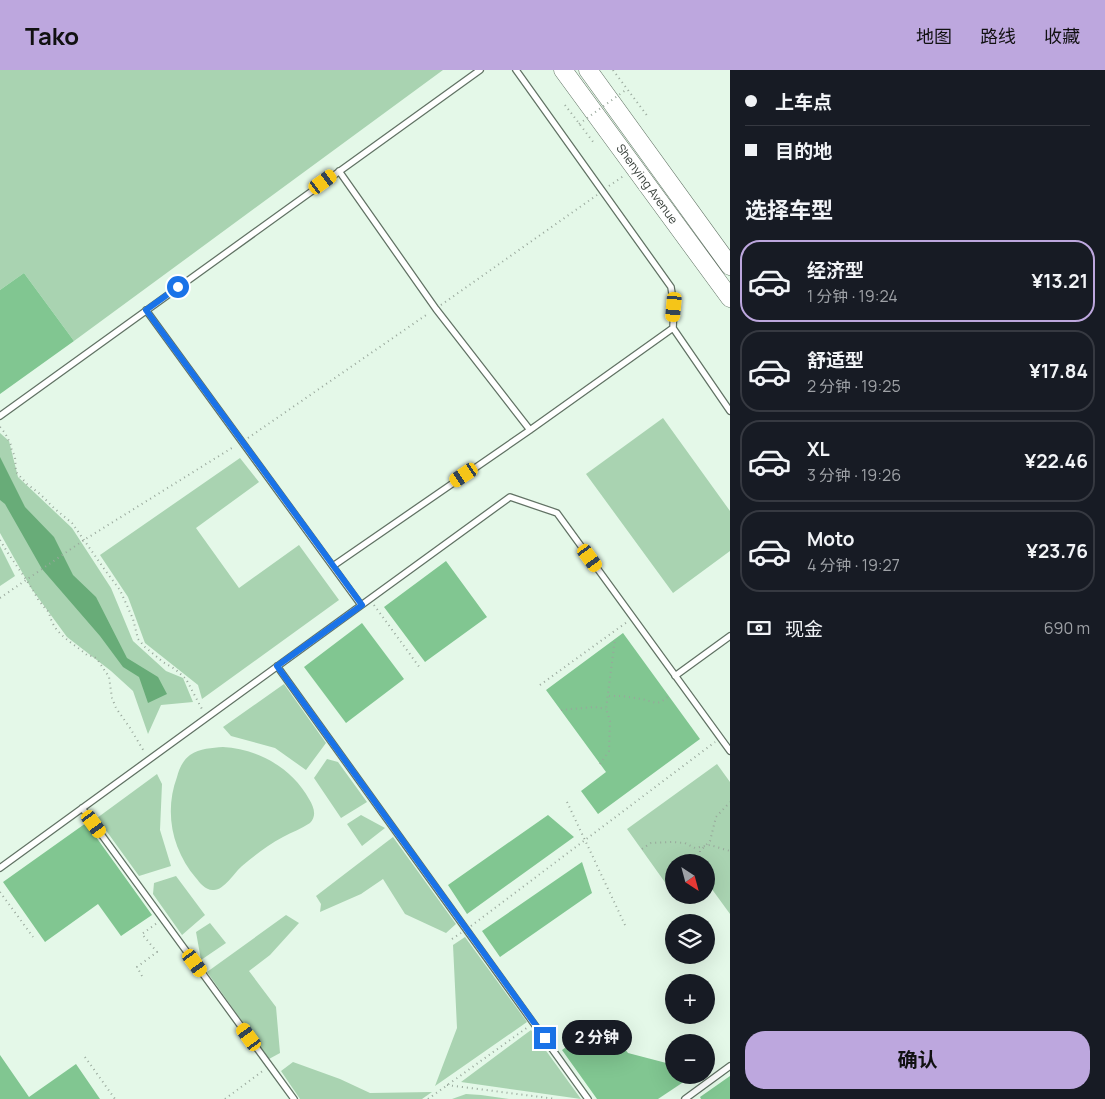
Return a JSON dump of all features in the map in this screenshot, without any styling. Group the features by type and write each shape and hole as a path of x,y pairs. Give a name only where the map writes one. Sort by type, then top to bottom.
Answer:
{"main road":[{"name":"Shenying Avenue","path":"563,70 730,298"},
{"name":"Shenying Avenue","path":"588,70 730,266"}],"lane":[{"path":"0,416 480,70"},
{"path":"516,70 671,287 674,307 673,328 730,411"},
{"path":"339,171 436,309 530,430"},
{"path":"146,310 362,605"},
{"path":"333,566 530,430 673,328"},
{"path":"0,868 510,497 557,513 721,738 728,743 730,751"},
{"path":"676,676 730,636"},
{"path":"277,666 588,1099"},
{"path":"82,808 294,1099"},
{"path":"685,1099 730,1066"}],"path":[{"path":"613,70 649,118"},
{"path":"579,124 627,89"},
{"path":"565,105 594,143"},
{"path":"0,598 84,540 242,442 436,309 635,168"},
{"path":"0,427 10,442 15,457 16,472 72,523 128,604 138,639 145,647 186,679 207,717"},
{"path":"0,540 39,601 49,612 50,619 62,636 88,656 93,656 97,659 109,677 112,698 116,708 149,759"},
{"path":"370,599 420,668"},
{"path":"540,685 633,618"},
{"path":"600,764 609,751 610,721 606,709 616,639"},
{"path":"608,696 622,696 656,703 669,696"},
{"path":"561,710 595,707 606,709"},
{"path":"452,939 721,738"},
{"path":"567,802 625,924"},
{"path":"700,854 700,851 710,841 716,817 730,802"},
{"path":"642,849 651,843 672,842 685,843 695,848 710,845 730,852"},
{"path":"0,892 32,937"},
{"path":"142,976 137,966 157,952 142,934 163,919"},
{"path":"428,1099 534,1023"},
{"path":"85,1057 115,1099"},
{"path":"225,1099 270,1066"},
{"path":"447,1085 556,1099"}],"shaded area":[{"path":"0,70 443,70 74,341 24,273 0,290"},
{"path":"24,273 74,341 0,394 0,290"},
{"path":"663,418 730,511 730,551 673,593 586,474"},
{"path":"0,433 9,441 18,477 72,528 111,588 133,641 166,671 183,678 193,702 161,705 148,734 133,691 111,671 67,637 31,588 0,533"},
{"path":"0,457 25,507 54,537 73,575 96,597 127,658 158,677 167,694 148,703 139,677 123,667 100,636 42,569 5,504 0,500"},
{"path":"240,458 259,482 196,528 239,588 299,545 339,600 202,699 198,685 145,643 128,597 100,555"},
{"path":"0,546 15,576 0,586"},
{"path":"446,561 487,617 425,662 384,607"},
{"path":"362,623 404,679 346,723 304,667"},
{"path":"623,633 700,739 598,814 581,791 606,772 546,690"},
{"path":"284,684 326,743 306,770 275,748 231,736 223,727"},
{"path":"223,747 261,756 284,769 302,788 312,805 314,814 310,823 267,847 242,866 229,881 218,889 211,890 199,882 181,855 173,830 171,804 173,790 185,759 198,751"},
{"path":"327,759 338,762 367,802 341,818 314,778"},
{"path":"717,764 730,782 730,914 715,893 715,854 665,854 665,882 627,829"},
{"path":"157,774 162,784 160,830 171,866 139,876 97,818"},
{"path":"361,815 385,828 362,846 347,824"},
{"path":"548,815 574,837 467,914 448,885"},
{"path":"86,823 152,915 121,936 98,904 45,942 3,882"},
{"path":"393,837 456,924 446,933 405,914 383,879 361,894 320,912 321,904 316,896"},
{"path":"582,862 592,893 500,957 482,931"},
{"path":"176,876 205,915 182,935 153,894 154,883"},
{"path":"286,915 299,923 270,955 249,971 276,1007 280,1053 269,1059 207,972"},
{"path":"210,923 226,943 201,960 196,932"},
{"path":"465,937 527,1022 435,1086 457,1028 453,945"},
{"path":"603,1021 628,1053 665,1063 665,1084 680,1084 658,1099 597,1099 562,1050"},
{"path":"531,1030 581,1099 461,1082"},
{"path":"0,1055 29,1097 76,1064 100,1099 0,1099"},
{"path":"293,1062 340,1079 370,1093 432,1092 422,1099 300,1099 281,1071"},
{"path":"730,1076 730,1099 701,1099 700,1097"},
{"path":"466,1094 481,1095 509,1099 452,1099"}],"route":[{"path":"178,287 146,310 362,605 277,666 545,1038"}]}
